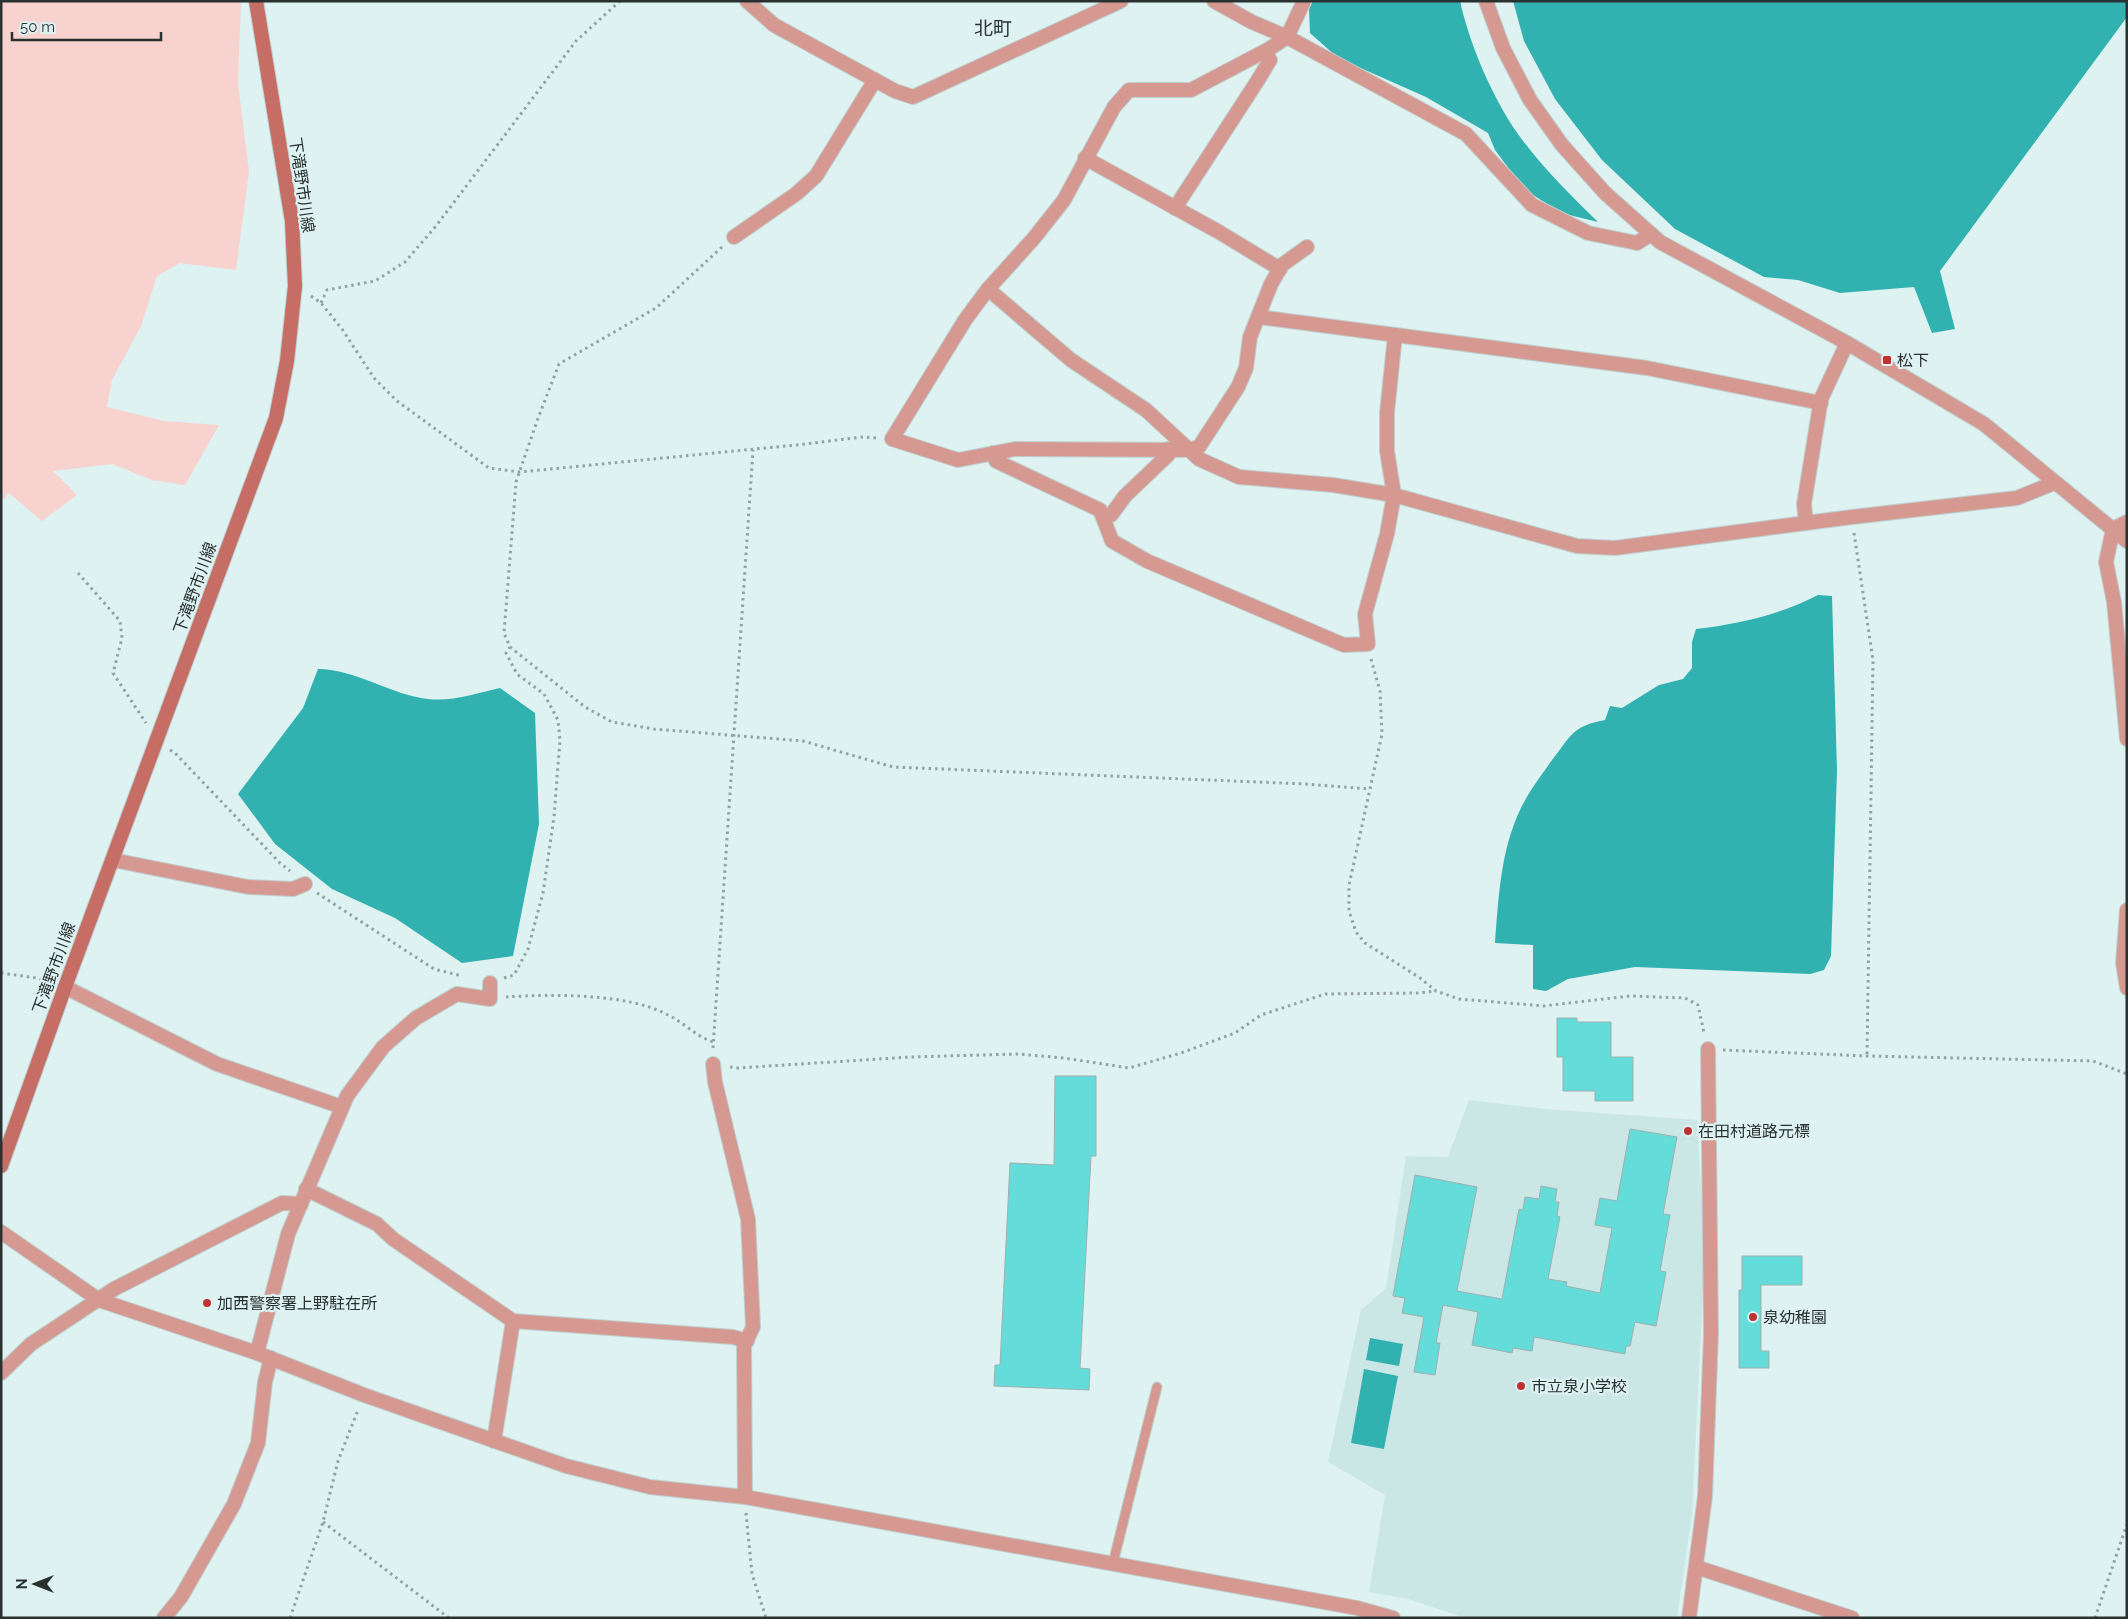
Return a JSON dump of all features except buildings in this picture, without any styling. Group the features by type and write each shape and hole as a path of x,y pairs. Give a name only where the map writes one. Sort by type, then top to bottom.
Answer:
{"main road":[{"name":"下滝野市川線","path":"1,1166 65,987 276,418 287,361 295,286 292,221 256,1"}],"street":[{"path":"747,1 774,25 895,91 913,98 1121,1"},
{"path":"1214,1 1252,22 1287,37 1466,134 1532,205 1588,233 1637,243 1650,234"},
{"path":"1304,1 1287,37 1265,52 1191,90 1129,90 1114,107 1064,200 1034,238 988,289 965,320 892,440 958,460 1014,449 1189,450 1199,447 1238,387 1246,368 1250,337 1271,284 1280,269 1307,247"},
{"path":"1486,1 1503,48 1530,100 1556,138 1605,193 1650,234 1660,242 1847,343 1984,424 2127,541"},
{"path":"1175,208 1270,60 1265,52"},
{"path":"734,237 796,194 816,176 875,80"},
{"path":"1085,158 1280,269"},
{"path":"988,289 1071,360 1146,410 1199,459 1239,477 1332,485 1394,494 1577,546 1615,548 2016,498 2054,483"},
{"path":"1259,317 1647,368 1821,404"},
{"path":"994,453 996,461 1100,510 1112,541 1147,561 1344,645 1368,644 1366,614 1394,494 1386,451 1386,413 1395,335"},
{"path":"1806,523 1804,504 1821,404 1847,343"},
{"path":"1104,518 1111,515 1125,496 1168,455 1168,449"},
{"path":"2113,529 2127,522"},
{"path":"2113,529 2106,562 2114,602 2127,739"},
{"path":"113,860 248,887 293,889 306,884"},
{"path":"2127,910 2123,963 2127,988"},
{"path":"257,1354 288,1234 347,1096 382,1047 416,1018 457,994 490,999 490,983"},
{"path":"65,987 217,1064 342,1107"},
{"path":"1689,1618 1705,1496 1711,1333 1708,1049"},
{"path":"713,1064 715,1082 748,1219 752,1327 744,1346 745,1496"},
{"path":"306,1190 377,1224 393,1239 512,1321 733,1338 747,1341"},
{"path":"1,1373 31,1344 114,1289 282,1203 301,1204"},
{"path":"1,1232 99,1300 271,1358 364,1395 566,1466 650,1487 745,1496 1357,1608 1393,1618"},
{"path":"494,1441 512,1321"},
{"path":"164,1618 181,1596 234,1504 258,1443 265,1382 271,1358"},
{"path":"1696,1567 1852,1618"}],"lane":[{"path":"1113,1564 1157,1387"}],"path":[{"path":"321,303 327,290 375,281 405,262 436,226 576,41 620,1"},
{"path":"734,237 656,308 559,364 516,482 504,633 510,647 585,707 612,722 654,729 802,741 893,767 1296,783 1370,789"},
{"path":"295,286 321,303 342,329 374,378 397,401 490,468 520,472 753,450 863,437 892,440"},
{"path":"753,450 713,1064 738,1068 910,1057 1018,1054 1064,1058 1129,1068 1217,1040 1235,1033 1261,1015 1325,994 1419,993 1436,990"},
{"path":"1852,517 1873,660 1868,1056"},
{"path":"78,573 120,621 122,638 113,673 158,738 175,753 280,863 322,897 434,969 462,976"},
{"path":"1368,644 1380,691 1382,734 1349,885 1349,911 1356,932 1365,943 1436,990 1459,999 1544,1006 1630,996 1685,998 1698,1005 1708,1049 1868,1056 2093,1061 2127,1074"},
{"path":"490,983 514,974 528,949 544,893 554,816 560,740 558,720 544,694 518,674 506,653 510,647"},
{"path":"1,973 36,978 65,987"},
{"path":"490,999 545,994 635,1002 669,1015 704,1039 714,1042"},
{"path":"290,1618 323,1522 338,1461 364,1395"},
{"path":"745,1496 752,1574 766,1618"},
{"path":"323,1522 448,1618"},
{"path":"2095,1618 2127,1524"}],"shaded area":[{"path":"1,1 241,1 238,84 249,172 236,270 180,263 157,276 141,326 112,380 107,407 164,421 219,425 185,485 152,480 112,464 53,471 77,495 42,521 9,493 1,502"},
{"name":"市立泉小学校","path":"1469,1100 1546,1109 1697,1120 1706,1269 1704,1270 1692,1515 1677,1618 1466,1618 1408,1599 1369,1592 1385,1495 1328,1462 1361,1310 1386,1288 1406,1156 1448,1157"}],"water":[{"path":"1313,1 1460,1 1469,35 1483,70 1509,120 1546,169 1598,222 1561,213 1524,189 1495,150 1488,133 1426,97 1338,58 1310,33 1309,9"},
{"path":"1513,1 2127,1 2127,17 1940,271 1955,329 1932,333 1914,287 1840,293 1798,280 1764,277 1675,229 1602,160 1555,99 1524,41"},
{"path":"1818,595 1832,596 1837,770 1831,956 1824,970 1810,974 1635,967 1568,979 1546,991 1533,989 1533,945 1495,943 1498,905 1503,867 1512,830 1528,795 1552,760 1573,733 1585,725 1605,720 1610,706 1622,708 1659,685 1683,679 1692,668 1692,642 1696,629 1758,618 1789,608"},
{"path":"318,669 346,673 414,697 437,700 500,688 535,713 539,824 513,956 462,963 395,918 332,889 275,844 238,794 303,708"},
{"path":"1370,1338 1403,1344 1399,1366 1366,1360"},
{"path":"1364,1369 1398,1376 1384,1449 1351,1443"}],"place":[{"name":"松下","path":"1887,360"},
{"name":"在田村道路元標","path":"1688,1131"},
{"name":"加西警察署上野駐在所","path":"207,1303"},
{"name":"泉幼稚園","path":"1753,1317"},
{"name":"市立泉小学校","path":"1521,1386"}],"district":[{"name":"北町","path":"993,28"}]}
